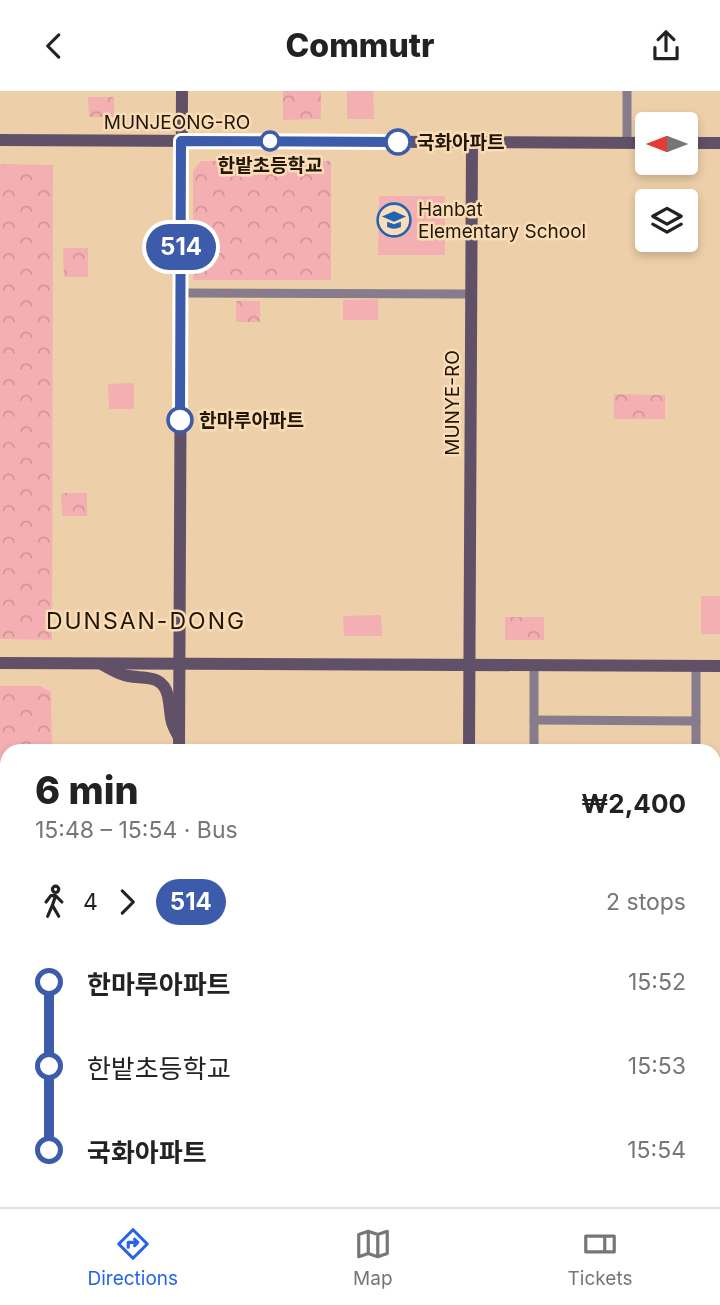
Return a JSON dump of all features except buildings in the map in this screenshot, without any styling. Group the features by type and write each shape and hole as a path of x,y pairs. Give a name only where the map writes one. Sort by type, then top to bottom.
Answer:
{"main road":[{"path":"179,744 182,91"},
{"name":"MUNJEONG-RO","path":"0,140 635,143"},
{"name":"MUNYE-RO","path":"470,744 472,142"},
{"path":"698,143 720,143"},
{"path":"0,663 720,666"},
{"path":"99,664 127,676 150,677 163,685 168,700 169,722 179,737"}],"street":[{"path":"627,91 627,143"},
{"path":"181,293 472,294"},
{"path":"534,665 534,744"},
{"path":"696,666 696,744"},
{"path":"534,720 696,721"}],"green space":[{"path":"283,91 321,91 321,119 283,120"},
{"path":"347,91 373,91 374,119 347,119"},
{"path":"88,97 114,97 114,117 89,117"},
{"path":"201,161 331,161 331,280 193,280 193,171"},
{"path":"0,164 53,165 52,640 0,639"},
{"path":"379,196 445,196 445,255 378,255"},
{"path":"63,248 88,248 88,277 64,277"},
{"path":"378,299 378,320 343,320 343,300"},
{"path":"236,301 260,301 260,322 236,322"},
{"path":"134,383 134,409 109,409 108,384"},
{"path":"614,394 665,395 665,419 614,419"},
{"path":"61,493 87,493 87,516 62,516"},
{"path":"701,596 720,596 720,634 701,634"},
{"path":"381,615 382,636 344,636 343,616"},
{"path":"505,617 544,617 544,640 505,640"},
{"path":"0,686 40,686 51,692 52,744 0,744"}],"bus line":[{"name":"514","path":"180,420 181,141 398,142"}],"place":[{"name":"한밭초등학교","path":"270,141"},
{"name":"국화아파트","path":"398,142"},
{"name":"Hanbat Elementary School","path":"394,220"},
{"name":"한마루아파트","path":"180,420"}],"district":[{"name":"DUNSAN-DONG","path":"146,621"}]}
